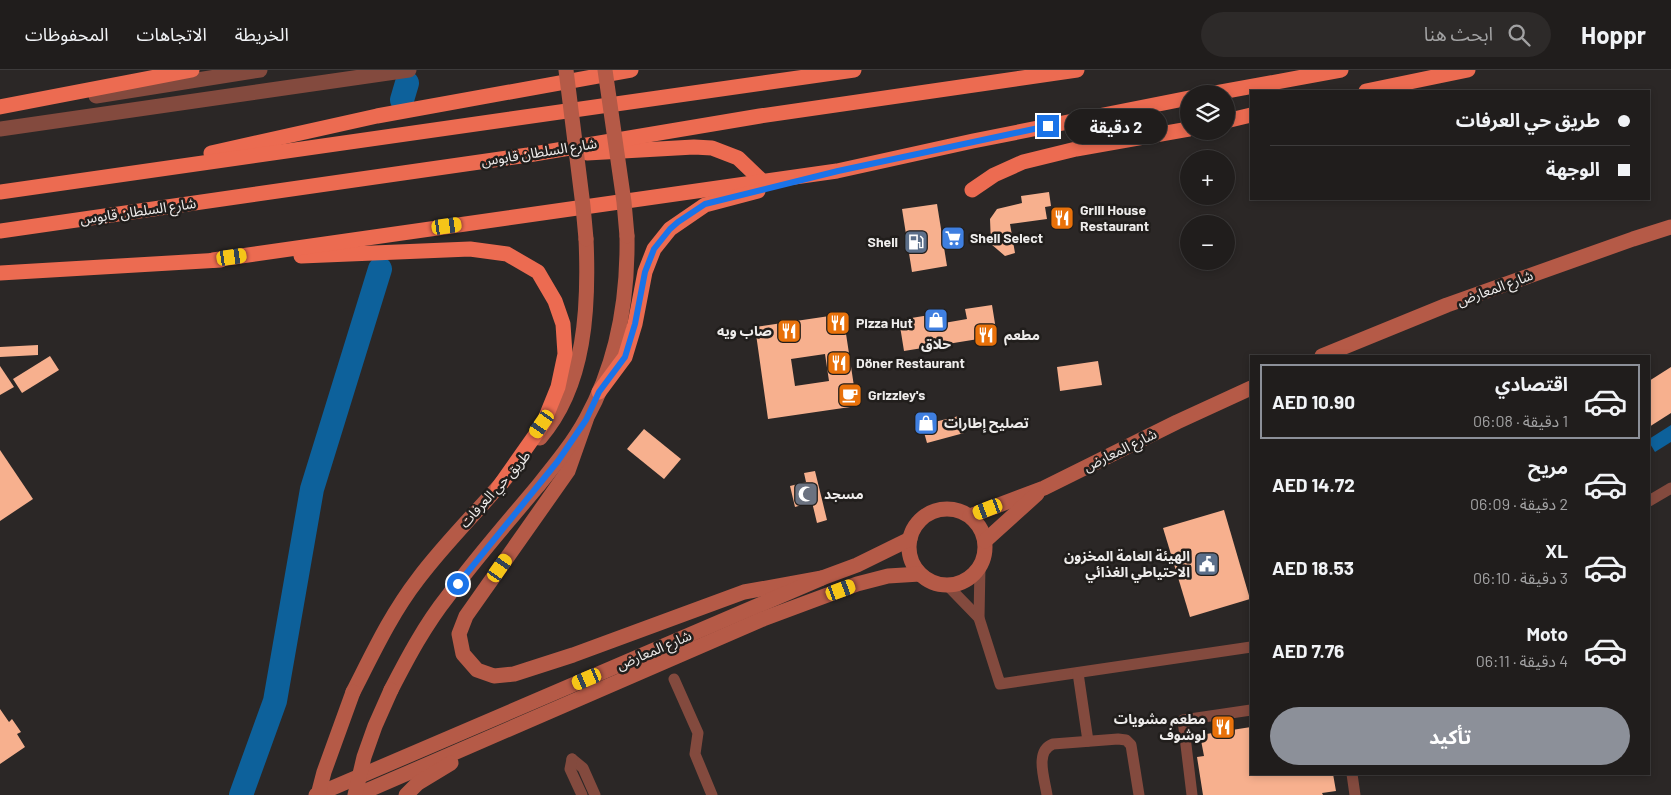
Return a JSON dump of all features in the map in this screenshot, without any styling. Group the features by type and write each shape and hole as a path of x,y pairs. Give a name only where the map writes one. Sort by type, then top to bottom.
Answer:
{"highway":[{"path":"0,109 192,70"},
{"path":"99,178 377,116 631,70"},
{"path":"0,192 854,70"},
{"name":"شارع السلطان قابوس","path":"0,231 528,155 760,116 1077,70"},
{"path":"1235,89 1341,70"},
{"path":"1371,90 1468,70"},
{"path":"599,392 625,357 635,324 645,272 654,249 670,229 705,204 838,171 973,141 1180,100"},
{"path":"1235,119 1250,115"},
{"path":"972,190 994,175 1023,162 1076,149 1180,131"},
{"path":"528,155 626,152 694,147 712,148 738,158 760,179"},
{"path":"212,260 838,171"},
{"path":"0,273 212,260 470,249 507,254 538,272 555,301 563,324 566,354 558,387 542,424 498,488"}],"main road":[{"name":"طريق حي العرفات","path":"356,795 364,757 375,726 416,642 448,596 558,461 586,420 611,360 626,296 628,266 624,202 605,70"},
{"name":"طريق حي العرفات","path":"317,795 353,692 384,630 418,579 548,428 564,401 573,375 583,333 588,280 583,206 564,71"},
{"name":"شارع المعارض","path":"1324,355 1446,305 1671,227"},
{"name":"شارع المعارض","path":"970,516 1044,488 1177,422 1250,388"},
{"path":"586,420 568,471 466,616 459,634 463,654 476,670 494,676 514,674 573,655 744,592 822,578"},
{"name":"شارع المعارض","path":"985,541 1044,488"},
{"path":"943,509 952,509 970,516 977,523 985,541 985,550 980,566 974,574 957,584 947,585 937,584 920,574 911,558 910,539 916,524 933,512 943,509"},
{"name":"شارع المعارض","path":"317,795 822,578 857,565 910,539"},
{"name":"شارع المعارض","path":"356,795 763,619 857,584 888,576 920,574"},
{"path":"406,795 418,783 501,733"}],"street":[{"path":"30,103 260,70"},
{"path":"0,128 410,70"},
{"path":"1650,500 1671,488"},
{"path":"980,566 979,618 1000,684 1250,649"},
{"path":"947,585 979,618"},
{"path":"1078,672 1088,741"},
{"path":"674,680 698,733 694,754 712,795"},
{"path":"1192,795 1183,720 1250,710"},
{"path":"1047,795 1042,759 1047,746 1118,738 1126,740 1131,745 1139,795"},
{"path":"582,795 570,769 572,759 583,768 595,795"},
{"path":"1352,775 1355,795"}],"water":[{"path":"1671,425 1671,442 1655,452 1650,444 1650,438"}],"building":[{"path":"1049,192 1051,206 1045,207 1047,219 1010,224 1015,253 1005,256 991,244 990,219 997,209 1022,203 1021,196"},
{"path":"937,204 947,266 912,272 902,209"},
{"path":"992,305 997,336 904,351 899,320 942,313 944,323 967,319 965,309"},
{"path":"843,314 857,406 768,419 755,327","holes":["825,354 829,381 795,386 791,359"]},
{"path":"38,345 38,355 0,357 0,347"},
{"path":"50,356 59,370 22,393 13,379"},
{"path":"1098,361 1102,385 1060,391 1057,367"},
{"path":"0,366 14,387 0,395"},
{"path":"1671,367 1671,413 1650,426 1650,380"},
{"path":"959,416 964,433 927,443 922,425"},
{"path":"644,429 681,459 664,479 627,449"},
{"path":"0,450 33,499 0,521"},
{"name":"مسجد","path":"815,471 827,520 817,523 812,502 795,507 790,486 806,482 804,473"},
{"name":"الهيئة العامة المخزون الاحتياطي الغذائي","path":"1224,510 1250,599 1190,617 1163,528"},
{"path":"0,709 9,722 12,719 21,732 17,734 25,747 0,764"},
{"path":"1250,727 1250,775 1333,775 1336,791 1322,793 1323,795 1203,795 1197,757 1204,756 1200,735"}],"waterway":[{"path":"402,100 407,83"},
{"path":"241,795 275,701 312,489 380,269"}],"place":[{"name":"Grill House Restaurant","path":"1062,218"},
{"name":"Shell Select","path":"953,238"},
{"name":"Shell","path":"916,242"},
{"name":"حلاق","path":"936,320"},
{"name":"Pizza Hut","path":"838,323"},
{"name":"صاب ويه","path":"789,331"},
{"name":"مطعم","path":"986,335"},
{"name":"Döner Restaurant","path":"839,363"},
{"name":"Grizzley's","path":"850,395"},
{"name":"تصليح إطارات","path":"926,423"},
{"name":"مسجد","path":"806,494"},
{"name":"الهيئة العامة المخزون الاحتياطي الغذائي","path":"1207,564"},
{"name":"مطعم مشويات لوشوف","path":"1223,727"}],"route":[{"path":"458,584 558,461 586,420 599,392 625,357 635,324 645,272 654,249 678,222 705,204 838,171 1048,126"}]}
